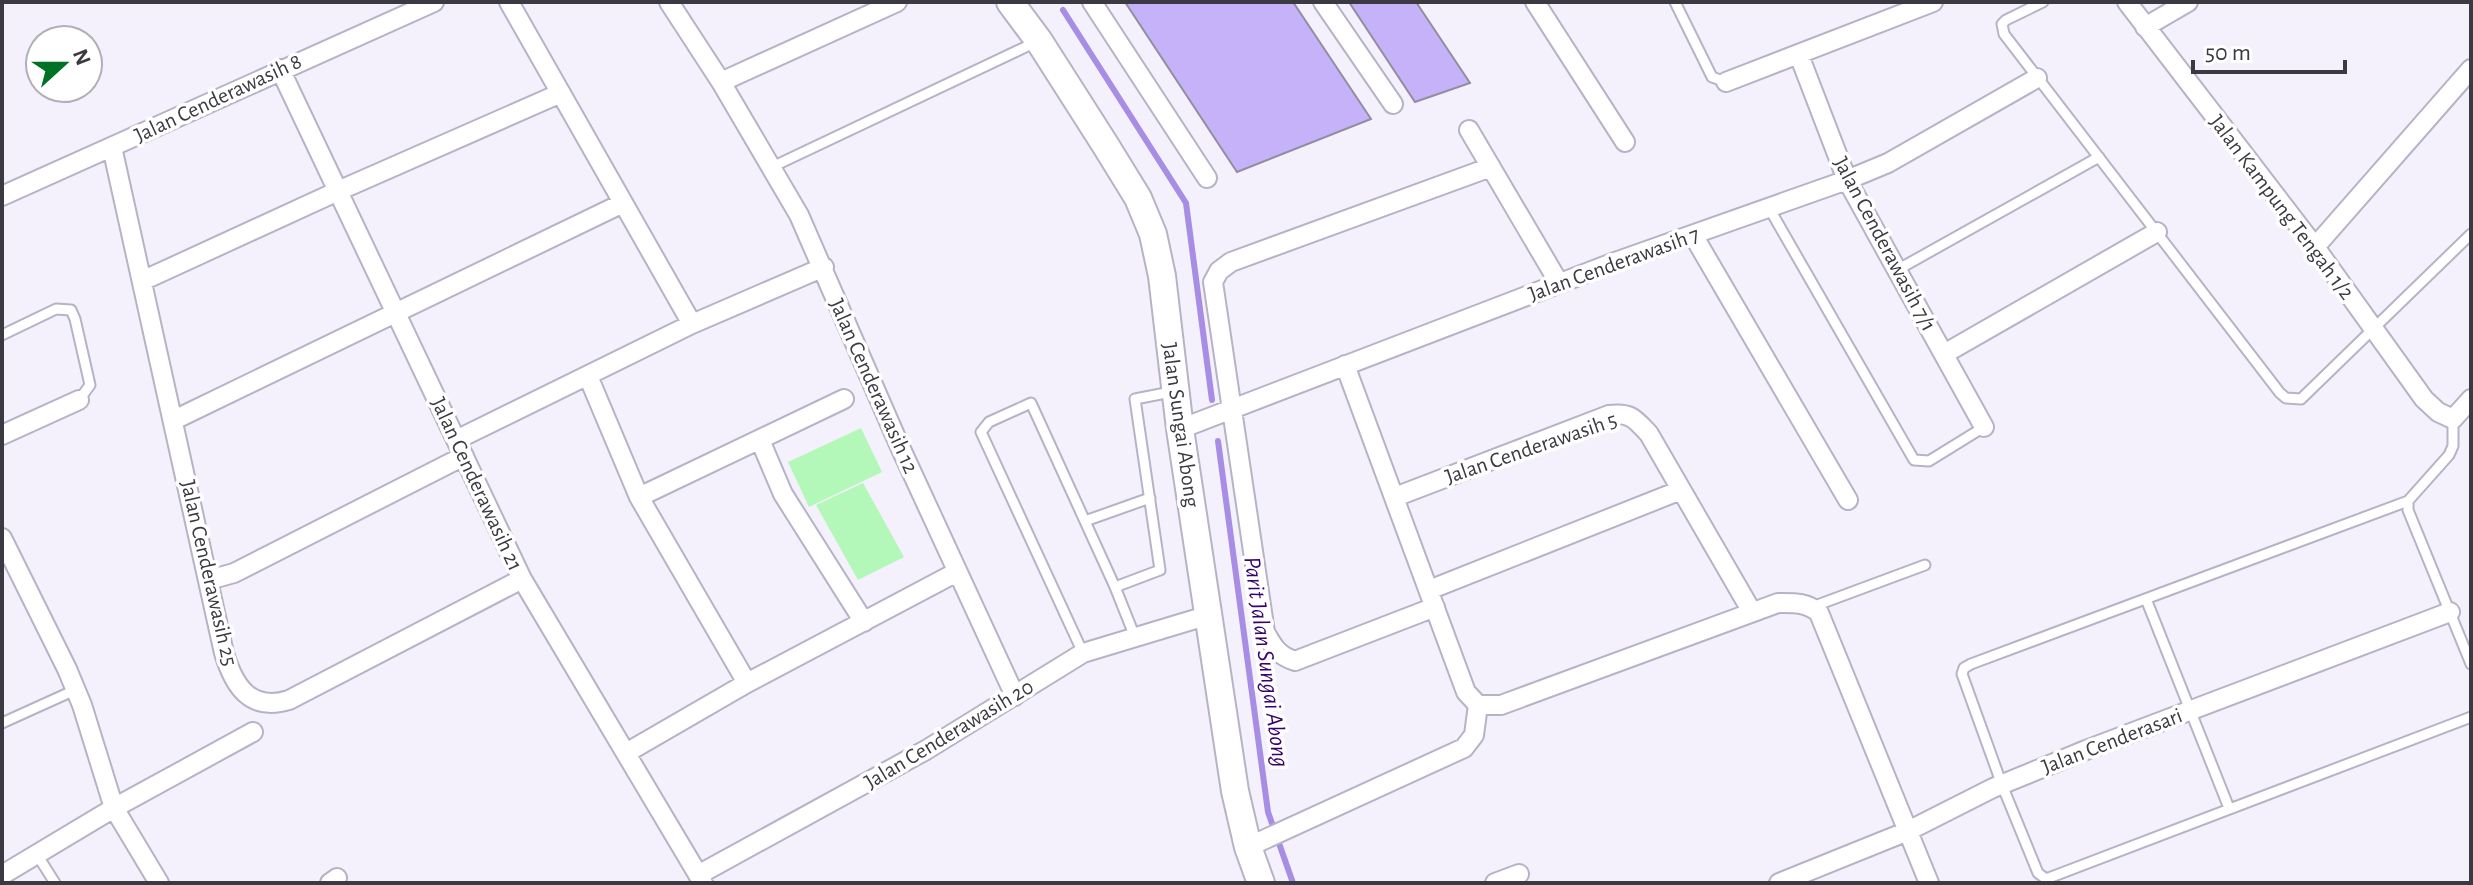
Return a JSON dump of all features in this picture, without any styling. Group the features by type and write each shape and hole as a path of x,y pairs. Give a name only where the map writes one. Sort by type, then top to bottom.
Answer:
{"street":[{"name":"Jalan Cenderawasih 8","path":"2,196 280,69 403,8 434,2"},
{"path":"509,2 692,324"},
{"name":"Jalan Cenderawasih 12","path":"669,2 772,167 824,267 957,572 1015,696"},
{"path":"721,82 897,2"},
{"name":"Jalan Sungai Abong","path":"1010,2 1039,41 1138,198 1153,234 1162,276 1180,429 1235,791 1248,847 1261,883"},
{"path":"1092,2 1207,178"},
{"path":"1323,2 1393,104"},
{"path":"1535,2 1625,142"},
{"path":"1726,82 1933,2"},
{"name":"Jalan Kampung Tengah 1/2","path":"2127,2 2315,247 2424,399 2446,415"},
{"path":"2145,27 2188,2"},
{"name":"Jalan Cenderawasih 7/1","path":"1799,55 1847,180 1984,427"},
{"name":"Jalan Cenderawasih 21","path":"280,69 522,579 701,879"},
{"path":"2315,247 2471,69"},
{"name":"Jalan Cenderawasih 7","path":"1180,429 1559,283 1847,180 1888,163 2037,78"},
{"path":"142,281 561,93"},
{"path":"1469,130 1559,283"},
{"name":"Jalan Cenderawasih 25","path":"112,147 224,653 236,682 253,699 274,704 308,691 522,579"},
{"path":"1491,167 1231,262 1219,271 1213,282 1265,632 1272,646 1284,657 1295,661 1681,490"},
{"path":"174,420 623,203"},
{"path":"1944,354 2157,232"},
{"path":"1693,235 1848,500"},
{"path":"209,580 234,573 588,376 692,324 824,267"},
{"path":"1345,365 1466,692 1478,705 1501,705 1778,603 1797,603 1816,610 1929,883"},
{"path":"588,376 639,497 747,683"},
{"path":"639,497 844,399"},
{"path":"2446,415 2471,399"},
{"path":"2,435 79,400"},
{"name":"Jalan Cenderawasih 5","path":"1395,497 1609,415 1624,413 1649,434 1752,612"},
{"path":"760,440 783,494 864,622"},
{"path":"2,538 75,690 114,808 159,883"},
{"path":"626,753 747,683 957,572"},
{"name":"Jalan Cenderasari","path":"1779,883 1908,831 2002,785 2450,612"},
{"name":"Jalan Cenderawasih 20","path":"701,879 926,750 1083,653 1209,615"},
{"path":"1248,847 1464,748 1474,735 1478,705"},
{"path":"2,875 114,808 253,732"},
{"path":"1495,883 1519,874"}],"lane":[{"path":"1675,2 1712,77 1726,82"},
{"path":"2043,2 2006,20 2002,30 2286,398 2301,399 2471,234"},
{"path":"772,167 1039,41"},
{"path":"1897,270 2099,157"},
{"path":"1769,208 1914,460 1929,461 1984,427"},
{"path":"2,335 56,309 71,310 90,385 79,400"},
{"path":"1115,587 1160,570 1135,399 1175,391"},
{"path":"1083,653 981,432 984,426 1031,403 1135,637"},
{"path":"2446,415 2453,446 2449,455 2408,501 1964,668 1963,682 2038,873 2046,879 2471,717"},
{"path":"1085,521 1150,498"},
{"path":"2408,501 2408,510 2471,664"},
{"path":"1816,610 1925,565"},
{"path":"2146,599 2229,808"},
{"path":"2,723 75,690"},
{"path":"36,853 55,883"}],"green space":[{"path":"861,428 882,472 809,507 788,462"},
{"path":"863,483 904,557 858,580 816,505"}],"building":[{"path":"1125,2 1293,2 1371,119 1237,172"},
{"path":"1349,2 1416,2 1470,83 1415,102"}],"waterway":[{"name":"Parit Jalan Sungai Abong","path":"1063,10 1186,203 1212,400"},
{"name":"Parit Jalan Sungai Abong","path":"1218,441 1268,812 1293,883"}]}
